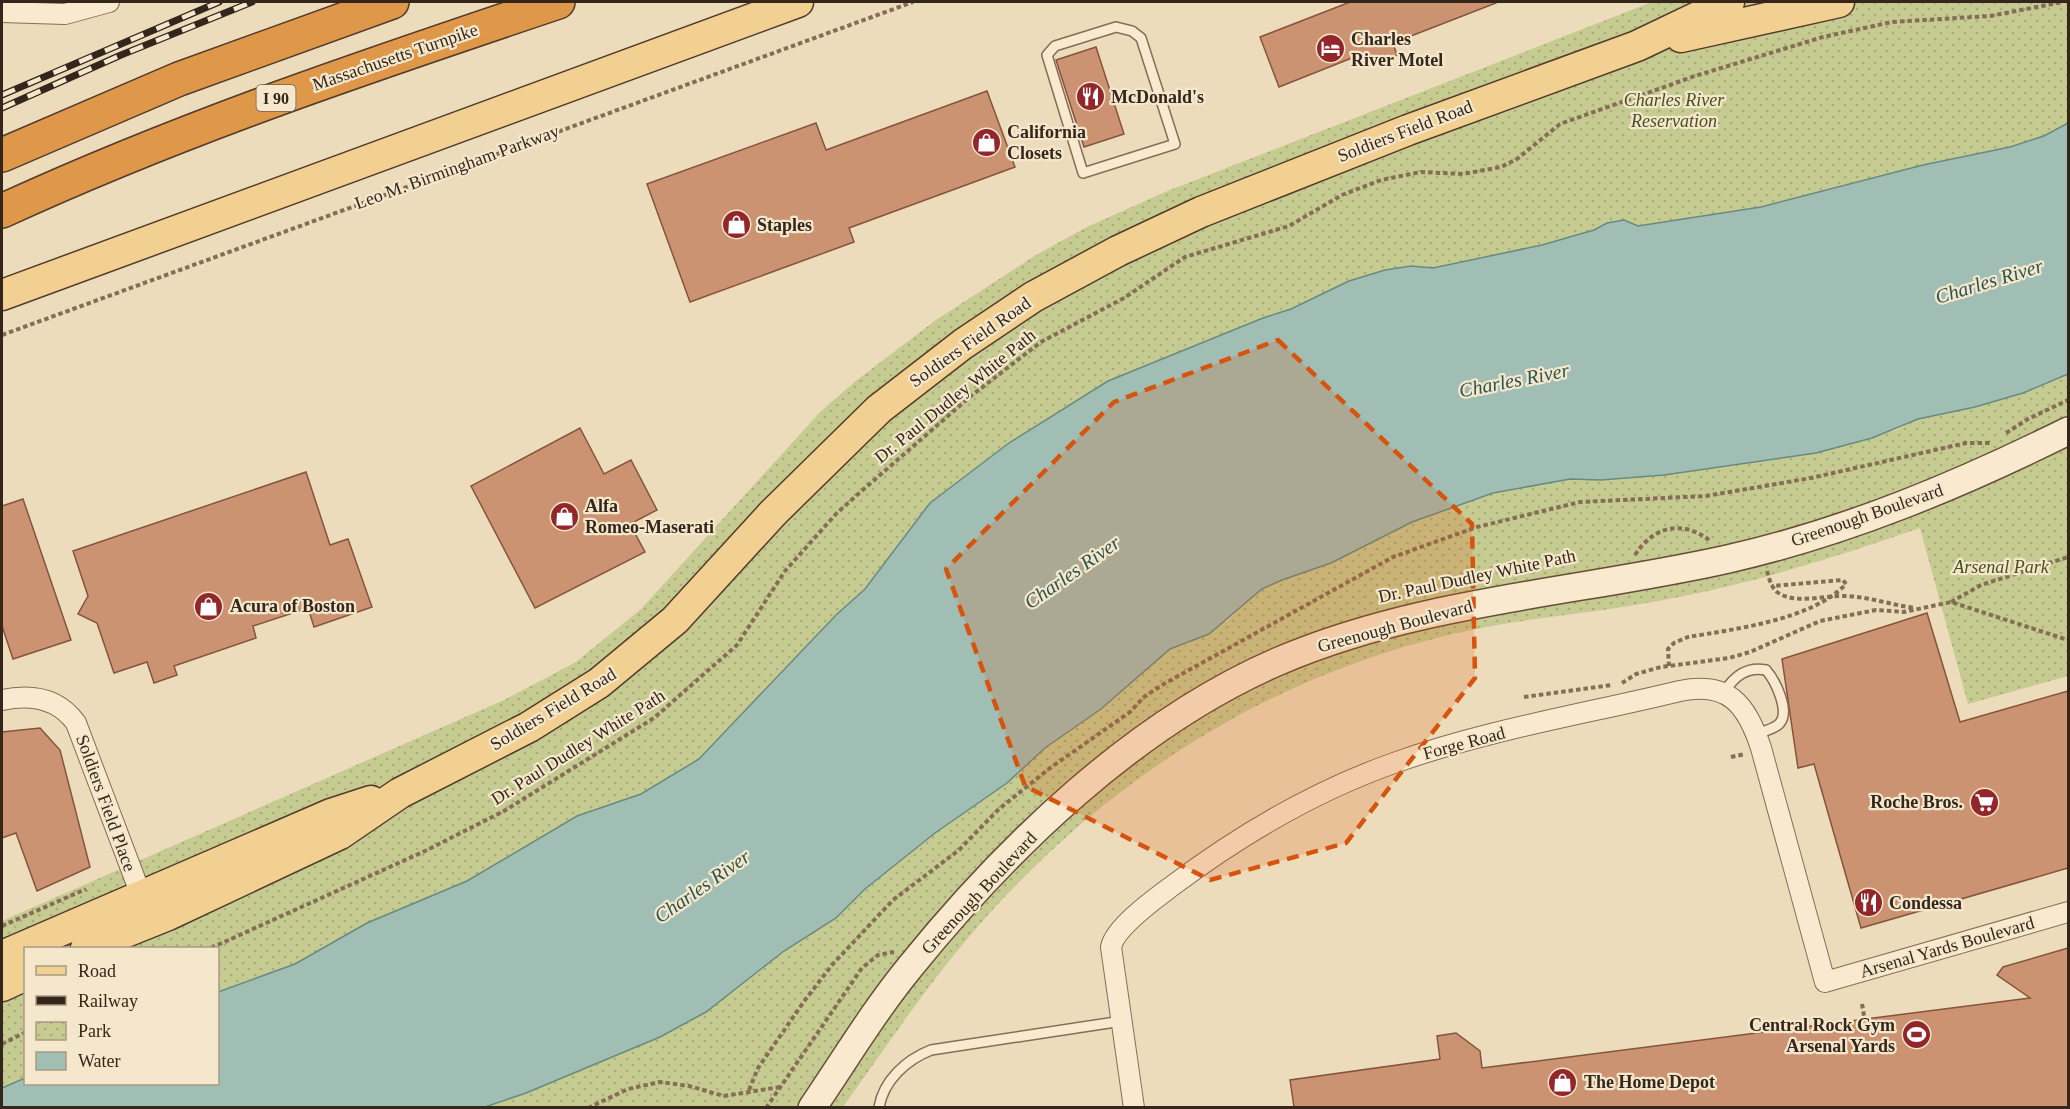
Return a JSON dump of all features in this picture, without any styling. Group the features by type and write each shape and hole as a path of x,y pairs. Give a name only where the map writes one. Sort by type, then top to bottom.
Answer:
{"highway":[{"path":"2,155 179,79 392,2"},
{"name":"Massachusetts Turnpike","path":"2,211 208,124 344,73 558,2"}],"main road":[{"name":"Leo M. Birmingham Parkway","path":"2,295 798,2"},
{"name":"Soldiers Field Road","path":"88,947 193,903 340,834 400,793 529,727 579,697 628,662 675,620 773,513 853,432 935,365 1033,297 1118,251 1201,212 1428,122 1637,46 1729,2"},
{"name":"Soldiers Field Road","path":"1637,46 1839,2"},
{"name":"Soldiers Field Road","path":"11,950 331,814 400,793"},
{"path":"2,986 24,976"}],"street":[{"path":"2,12 65,14 109,2"},
{"name":"Greenough Boulevard","path":"812,1107 908,969 1025,842 1085,786 1154,731 1232,684 1325,643 1417,616 1527,594 1682,569 1732,558 1829,529 1919,500 2068,431"},
{"name":"Forge Road","path":"1134,1107 1112,951 1114,938 1182,879 1239,838 1274,817 1339,785 1444,747 1680,691 1709,688 1724,692"},
{"path":"1724,692 1740,706 1756,734"},
{"name":"Soldiers Field Place","path":"2,700 30,698 52,702 62,707 76,723 141,895"},
{"name":"Arsenal Yards Boulevard","path":"1756,734 1825,982 2068,912"}],"lane":[{"path":"1116,27 1132,31 1141,38 1175,144 1083,173 1047,55 1055,46 1116,27"},
{"path":"1724,692 1733,679 1747,671 1766,670 1773,678 1781,700 1782,718 1778,725 1756,734"},
{"path":"879,1107 883,1094 897,1072 916,1056 931,1050 1122,1021"}],"path":[{"name":"Leo M. Birmingham Parkway","path":"2,335 913,2"},
{"name":"Dr. Paul Dudley White Path","path":"213,947 425,851 504,811 654,718 737,645 747,633 785,571 836,514 971,396 1041,342 1124,298 1185,257 1289,226 1342,195 1381,180 1421,172 1463,174 1501,166 1517,159 1560,124 1695,76 1823,37 1892,22 2003,15 2063,2"},
{"path":"2003,438 2016,426 2068,400"},
{"path":"1990,451 1995,447"},
{"path":"1641,558 1632,560 1648,538 1671,526 1685,528 1714,544 1704,546"},
{"path":"1524,697 1617,684 1626,682 1636,674 1669,666 1729,658 1750,652 1820,621 1876,609 1904,612 1951,602 1981,585 2068,557"},
{"path":"1764,562 1772,586 1777,592 1787,596 1877,599 1918,608"},
{"path":"1669,666 1668,650 1674,643 1688,637 1784,617 1829,597 1846,584 1843,580 1772,586"},
{"path":"1951,602 2068,640"},
{"path":"1731,758 1746,753"},
{"path":"2,926 86,889"},
{"path":"766,1107 862,968 870,959 902,948"},
{"path":"1862,1004 1864,1016"},
{"path":"2,1044 24,1033"},
{"path":"588,1107 628,1089 660,1082 689,1086 724,1096 780,1087"}],"highlighted area":[{"path":"1278,340 1472,524 1475,678 1346,843 1210,880 1025,786 946,569 1114,402"}],"green space":[{"name":"Charles River Reservation","path":"1652,2 2068,2 2068,123 2044,136 2010,147 1923,165 1761,208 1638,226 1624,220 1607,223 1594,230 1542,245 1433,268 1411,266 1349,281 1291,309 1263,318 1108,381 1009,443 930,503 865,589 836,615 699,759 641,794 577,816 467,881 367,923 295,964 219,992 219,947 24,947 24,1078 2,1088 2,921 504,700 576,662 641,609 821,411 857,380 936,320 1036,255 1087,227 1165,192"},
{"name":"Arsenal Park","path":"2068,374 2068,676 1968,704 1920,528 1798,568 1705,592 1647,603 1508,623 1453,634 1382,654 1314,679 1248,710 1186,746 1127,787 1071,833 1018,883 968,938 919,1000 843,1107 482,1108 526,1093 660,1037 706,1012 784,951 835,918 865,889 935,833 1007,783 1045,748 1101,709 1170,649 1187,644 1228,620 1262,589 1331,563 1412,522 1493,493 1570,479 1601,480 1664,475 1782,456 1896,430 1918,419 1975,407 2023,393"}],"water":[{"name":"Charles River","path":"2068,123 2068,374 2023,393 1975,407 1918,419 1872,438 1816,453 1664,475 1601,480 1570,479 1493,493 1412,522 1331,563 1262,589 1209,634 1170,649 1101,709 1045,748 1007,783 935,833 865,889 836,918 784,951 706,1012 660,1037 526,1093 482,1108 2,1107 2,1088 24,1078 24,1085 219,1085 219,992 295,964 367,923 467,881 577,816 641,794 699,759 836,615 865,589 930,503 1009,443 1108,381 1263,318 1291,309 1349,281 1385,270 1411,266 1433,268 1542,245 1594,230 1607,223 1624,220 1638,226 1761,207 1923,165 2010,147 2044,136"}],"building":[{"name":"Charles River Motel","path":"1350,2 1496,3 1393,43 1397,55 1367,67 1362,54 1279,87 1260,37"},
{"name":"McDonald's","path":"1096,47 1124,134 1084,147 1056,60"},
{"path":"987,91 1015,167 849,228 854,242 690,302 647,184 816,123 826,150"},
{"path":"580,428 604,474 631,460 657,510 630,524 645,552 535,608 471,486"},
{"path":"306,472 330,545 348,539 372,607 314,627 308,608 253,626 256,638 174,666 177,675 154,683 147,662 114,673 97,623 78,614 88,596 73,551"},
{"path":"23,499 71,640 13,659 2,626 2,506"},
{"path":"1927,613 1960,722 2068,691 2068,868 1861,928 1814,764 1798,768 1782,659"},
{"path":"40,728 60,750 90,867 37,891 16,833 2,838 2,732"},
{"path":"2068,948 2068,1107 1294,1107 1290,1080 1440,1059 1437,1036 1456,1033 1480,1051 1482,1068 2030,998 1997,975 2003,967"}],"railway":[{"path":"2,95 219,2"},
{"path":"2,108 121,55 252,2"}],"place":[{"name":"Charles River Motel","path":"1330,49"},
{"name":"McDonald's","path":"1090,97"},
{"name":"California Closets","path":"986,142"},
{"name":"Staples","path":"736,225"},
{"name":"Alfa Romeo-Maserati","path":"564,516"},
{"name":"Acura of Boston","path":"209,606"},
{"name":"Roche Bros.","path":"1984,802"},
{"name":"Condessa","path":"1868,903"},
{"name":"Central Rock Gym Arsenal Yards","path":"1916,1035"},
{"name":"The Home Depot","path":"1563,1082"}]}
